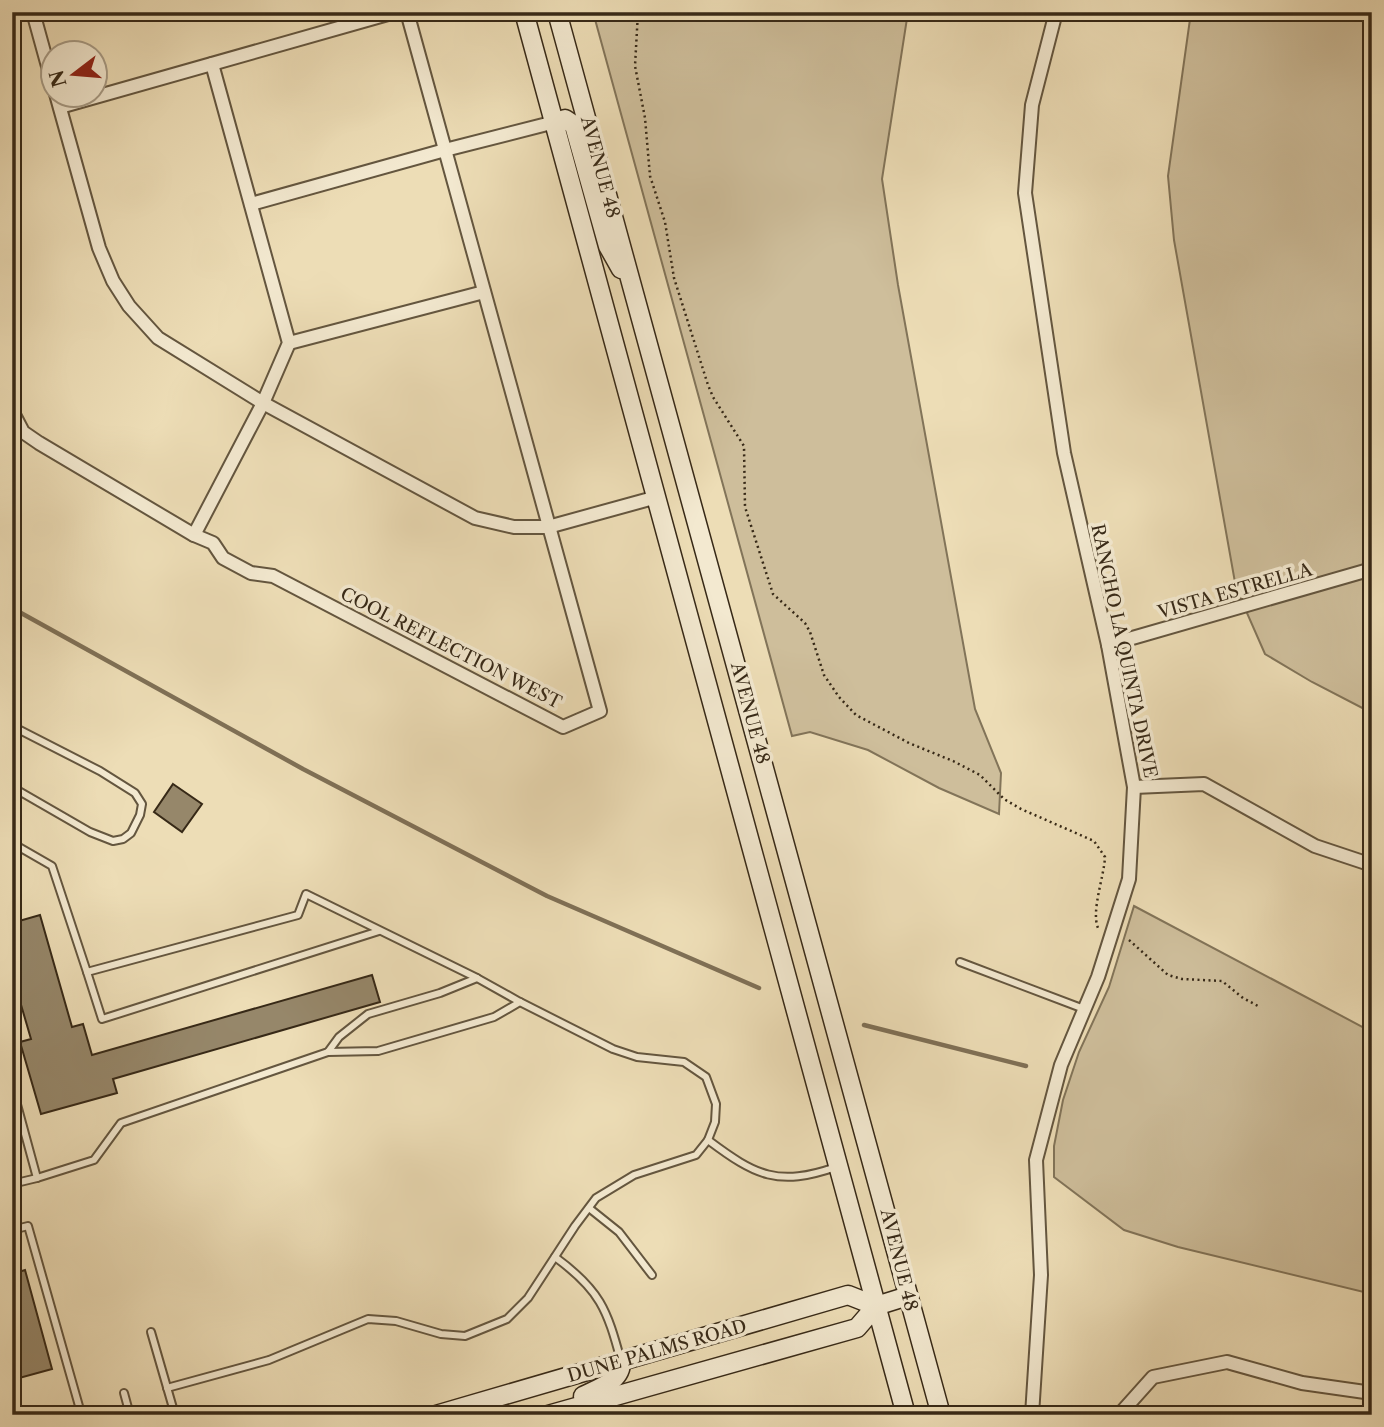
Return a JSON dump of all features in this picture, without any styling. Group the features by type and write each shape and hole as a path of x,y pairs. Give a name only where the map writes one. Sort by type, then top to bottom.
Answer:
{"main road":[{"name":"AVENUE 48","path":"524,12 906,1415"},
{"name":"AVENUE 48","path":"557,12 941,1415"},
{"path":"555,122 565,119 574,125 608,246 634,290"},
{"path":"657,497 688,488"},
{"name":"DUNE PALMS ROAD","path":"436,1415 848,1295 876,1306"},
{"name":"DUNE PALMS ROAD","path":"547,1415 857,1328 876,1306 908,1296"},
{"path":"547,1415 614,1380 621,1369 621,1362"},
{"path":"452,1415 473,1404"}],"street":[{"path":"33,12 40,38"},
{"path":"108,89 212,64 395,12"},
{"name":"COOL REFLECTION WEST","path":"12,411 23,432 194,535 213,542 223,558 251,573 273,576 563,727 600,711 407,12"},
{"name":"RANCHO LA QUINTA DRIVE","path":"1034,1414 1041,1275 1036,1160 1061,1065 1098,977 1129,879 1134,787 1108,645 1063,453 1025,193 1032,105 1056,12"},
{"path":"194,535 263,403 289,343 212,64"},
{"path":"60,108 99,248 113,281 129,306 158,338 263,403 475,518 514,527 548,527 657,497"},
{"path":"251,204 555,122"},
{"path":"289,343 484,292"},
{"name":"VISTA ESTRELLA","path":"1108,645 1372,569"},
{"path":"1134,787 1204,784 1315,846 1372,865"},
{"path":"1119,1415 1153,1377 1227,1362 1302,1383 1372,1394"}],"lane":[{"path":"12,726 100,771 135,793 142,804 131,833 123,839 113,841 90,832 12,787"},
{"path":"12,843 52,866 102,1019 379,931"},
{"path":"87,972 298,915 306,894 613,1049 638,1057 684,1062 706,1077 716,1104 715,1122 708,1140 696,1154 634,1175 596,1198 528,1298 507,1319 465,1336 441,1334 396,1321 368,1319 269,1360 167,1388"},
{"path":"960,962 1084,1009"},
{"path":"328,1052 339,1037 368,1014 440,993 477,978"},
{"path":"12,1184 93,1160 121,1123 328,1052 378,1051 494,1017 520,1002"},
{"path":"12,1086 37,1178"},
{"path":"708,1140 726,1154 764,1174 778,1178 808,1176 838,1166"},
{"path":"589,1208 619,1232 652,1275"},
{"path":"12,1230 29,1226 79,1406"},
{"path":"555,1257 580,1275 605,1308 621,1362"},
{"path":"151,1332 176,1415"},
{"path":"124,1394 130,1415"}],"path":[{"path":"638,12 635,66 645,118 650,176 665,222 674,278 708,384 713,397 744,446 745,507 773,594 805,623 824,675 856,715 909,743 980,775 1004,799 1021,809 1094,841 1105,857 1096,923 1101,930"},
{"path":"1129,940 1168,975 1182,979 1222,981 1258,1006"}],"shaded area":[{"path":"593,12 908,12 882,179 898,285 975,709 1001,773 999,814 939,788 868,750 810,732 792,736"},
{"path":"1191,12 1372,12 1372,713 1265,654 1236,588 1174,240 1168,176"},
{"path":"1134,906 1372,1032 1372,1294 1178,1247 1124,1230 1054,1177 1054,1146 1063,1100 1079,1052 1109,987"}],"building":[{"path":"173,784 202,804 182,832 154,812"},
{"path":"40,915 72,1027 83,1024 92,1055 372,975 380,1002 113,1079 117,1093 41,1114 20,1042 31,1039 12,974 12,923"},
{"path":"25,1270 52,1369 12,1380 12,1274"}],"waterway":[{"path":"12,608 303,769 547,896 759,988"},
{"path":"864,1025 1026,1066"}]}
